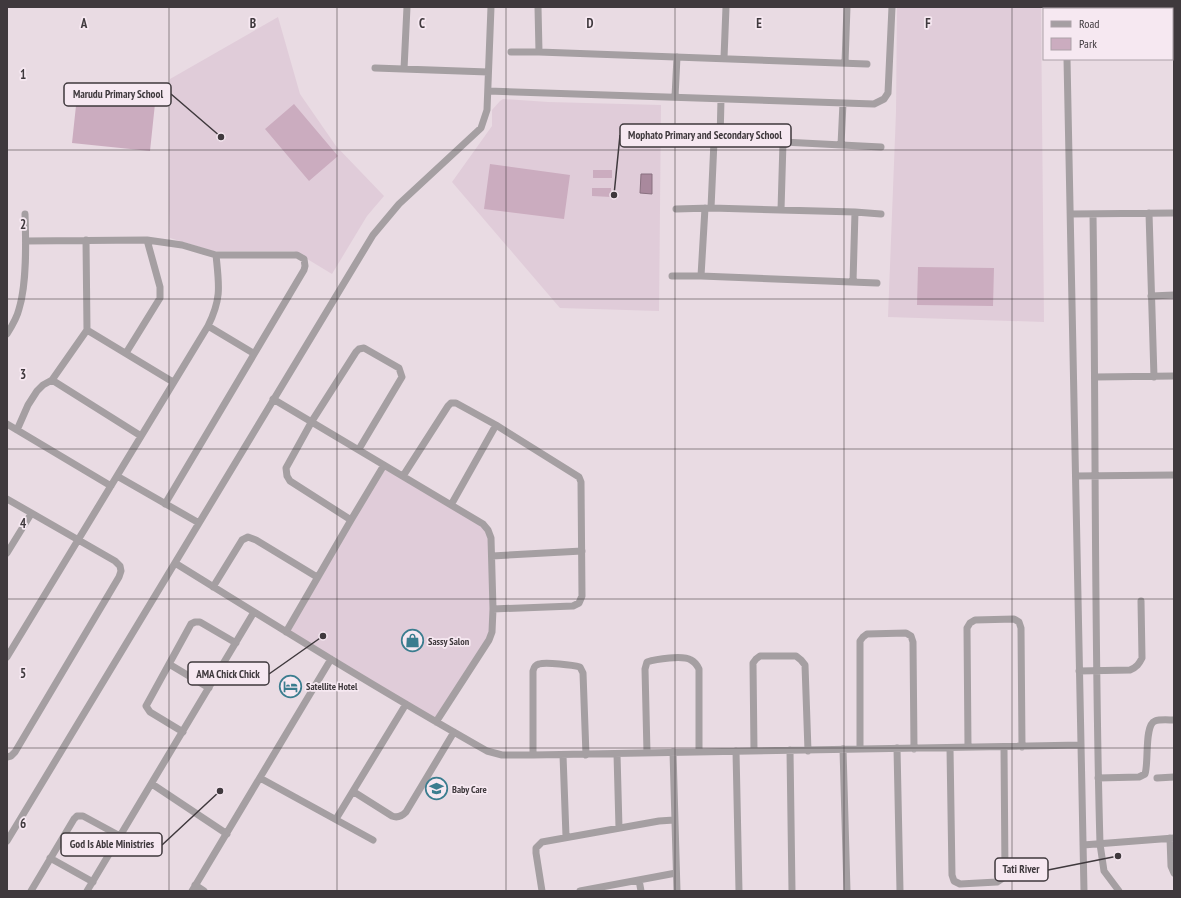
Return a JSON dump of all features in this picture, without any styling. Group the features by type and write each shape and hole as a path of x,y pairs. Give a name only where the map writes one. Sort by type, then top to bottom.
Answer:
{"street":[{"path":"404,68 407,7"},
{"path":"7,841 10,831 175,563 373,235 399,204 481,128 486,117 491,7"},
{"path":"538,7 539,52"},
{"path":"724,58 726,7"},
{"path":"845,63 847,7"},
{"path":"488,91 874,104 884,100 888,93 892,7"},
{"path":"511,52 867,64"},
{"path":"675,98 677,57"},
{"path":"1067,60 1084,891"},
{"path":"375,68 488,72"},
{"path":"701,276 721,99"},
{"path":"841,145 843,103"},
{"path":"678,140 881,146"},
{"path":"781,210 784,142"},
{"path":"676,209 708,208 881,214"},
{"path":"853,282 855,212"},
{"path":"1149,213 1154,377"},
{"path":"1071,214 1174,213"},
{"path":"7,334 15,321 22,299 26,241 25,214"},
{"path":"1093,214 1095,377 1094,475 1100,844 1104,871 1119,891"},
{"path":"17,430 28,405 37,391 43,385 52,380 87,330 86,240"},
{"path":"26,241 147,240 182,245 216,255 297,255 305,261 304,270 253,353 165,504"},
{"path":"126,354 160,298 160,287 147,240"},
{"path":"7,657 208,326 214,314 218,298 216,255"},
{"path":"672,276 876,283"},
{"path":"1151,296 1174,295"},
{"path":"208,326 253,353"},
{"path":"87,330 173,382"},
{"path":"351,520 290,480 287,476 287,465 312,421 356,352 359,348 364,348 397,366 401,371 402,379 359,449"},
{"path":"1095,377 1174,376"},
{"path":"52,380 141,436"},
{"path":"274,399 404,476 482,524 488,530 491,538 492,556 492,632 489,640 436,722"},
{"path":"404,476 448,406 451,403 458,403 579,477 581,482 582,551 582,596 579,603 573,606 493,609"},
{"path":"7,424 111,486"},
{"path":"451,506 496,425"},
{"path":"286,632 384,465"},
{"path":"1076,476 1174,475"},
{"path":"117,476 199,523"},
{"path":"7,500 117,562 120,566 120,574 15,752 11,756 7,757"},
{"path":"7,553 31,514"},
{"path":"213,587 242,540 248,538 256,540 317,577"},
{"path":"492,556 582,551"},
{"path":"175,563 331,660 436,722 494,754 563,755 1081,745"},
{"path":"1079,671 1130,670 1136,668 1140,664 1142,658 1141,601"},
{"path":"87,891 254,612"},
{"path":"968,747 967,628 970,623 975,620 1014,619 1019,622 1021,628 1022,747"},
{"path":"183,732 146,708 148,701 191,624 194,622 200,622 236,643"},
{"path":"860,749 860,640 862,636 867,634 906,633 911,636 913,642 914,749"},
{"path":"754,751 753,663 760,656 796,656 802,660 805,665 808,751"},
{"path":"647,753 645,669 647,662 654,659 686,658 697,664 699,669 700,752"},
{"path":"204,891 194,888 331,660"},
{"path":"169,664 209,688"},
{"path":"533,755 532,671 535,666 540,664 574,665 580,667 583,673 586,754"},
{"path":"336,819 354,792 406,704"},
{"path":"1098,778 1139,777 1145,774 1147,767 1148,731 1150,725 1155,721 1174,720"},
{"path":"354,792 392,816 396,817 403,815 454,732"},
{"path":"950,748 952,875 954,881 960,884 997,882 1003,878 1005,873 1004,747"},
{"path":"897,748 900,891"},
{"path":"843,749 847,891"},
{"path":"790,750 792,891"},
{"path":"736,751 739,891"},
{"path":"673,752 677,891"},
{"path":"617,754 619,828"},
{"path":"563,755 566,836"},
{"path":"1157,778 1174,777"},
{"path":"260,778 373,840"},
{"path":"152,784 226,834"},
{"path":"31,891 77,816 83,816 120,836"},
{"path":"542,891 536,848 542,842 566,836 659,821 674,820"},
{"path":"1083,845 1172,838 1171,866 1174,874"},
{"path":"50,858 93,882"},
{"path":"585,891 676,873"},
{"path":"639,880 641,891"}],"shaded area":[{"path":"897,7 1041,7 1044,322 888,317 896,112"},
{"path":"278,17 300,94 336,146 384,196 367,216 332,274 294,251 213,251 170,238 170,79"},
{"path":"503,99 548,102 661,105 659,311 560,308 452,182 492,126 492,110"},
{"path":"641,174 652,174 652,194 640,193"},
{"path":"384,465 488,530 492,632 436,722 286,632"}],"green space":[{"path":"78,87 156,94 150,151 72,143"},
{"path":"294,104 338,156 309,181 265,129"},
{"path":"490,164 570,175 564,219 484,209"},
{"path":"593,170 612,170 612,178 593,178"},
{"path":"592,188 611,188 611,197 592,196"},
{"path":"918,267 994,268 993,306 917,305"}],"place":[{"name":"Marudu Primary School","path":"221,137"},
{"name":"Mophato Primary and Secondary School","path":"614,195"},
{"name":"AMA Chick Chick","path":"323,636"},
{"name":"Sassy Salon","path":"413,641"},
{"name":"Satellite Hotel","path":"291,686"},
{"name":"Baby Care","path":"437,789"},
{"name":"God Is Able Ministries","path":"220,791"},
{"name":"Tati River","path":"1118,856"}]}
